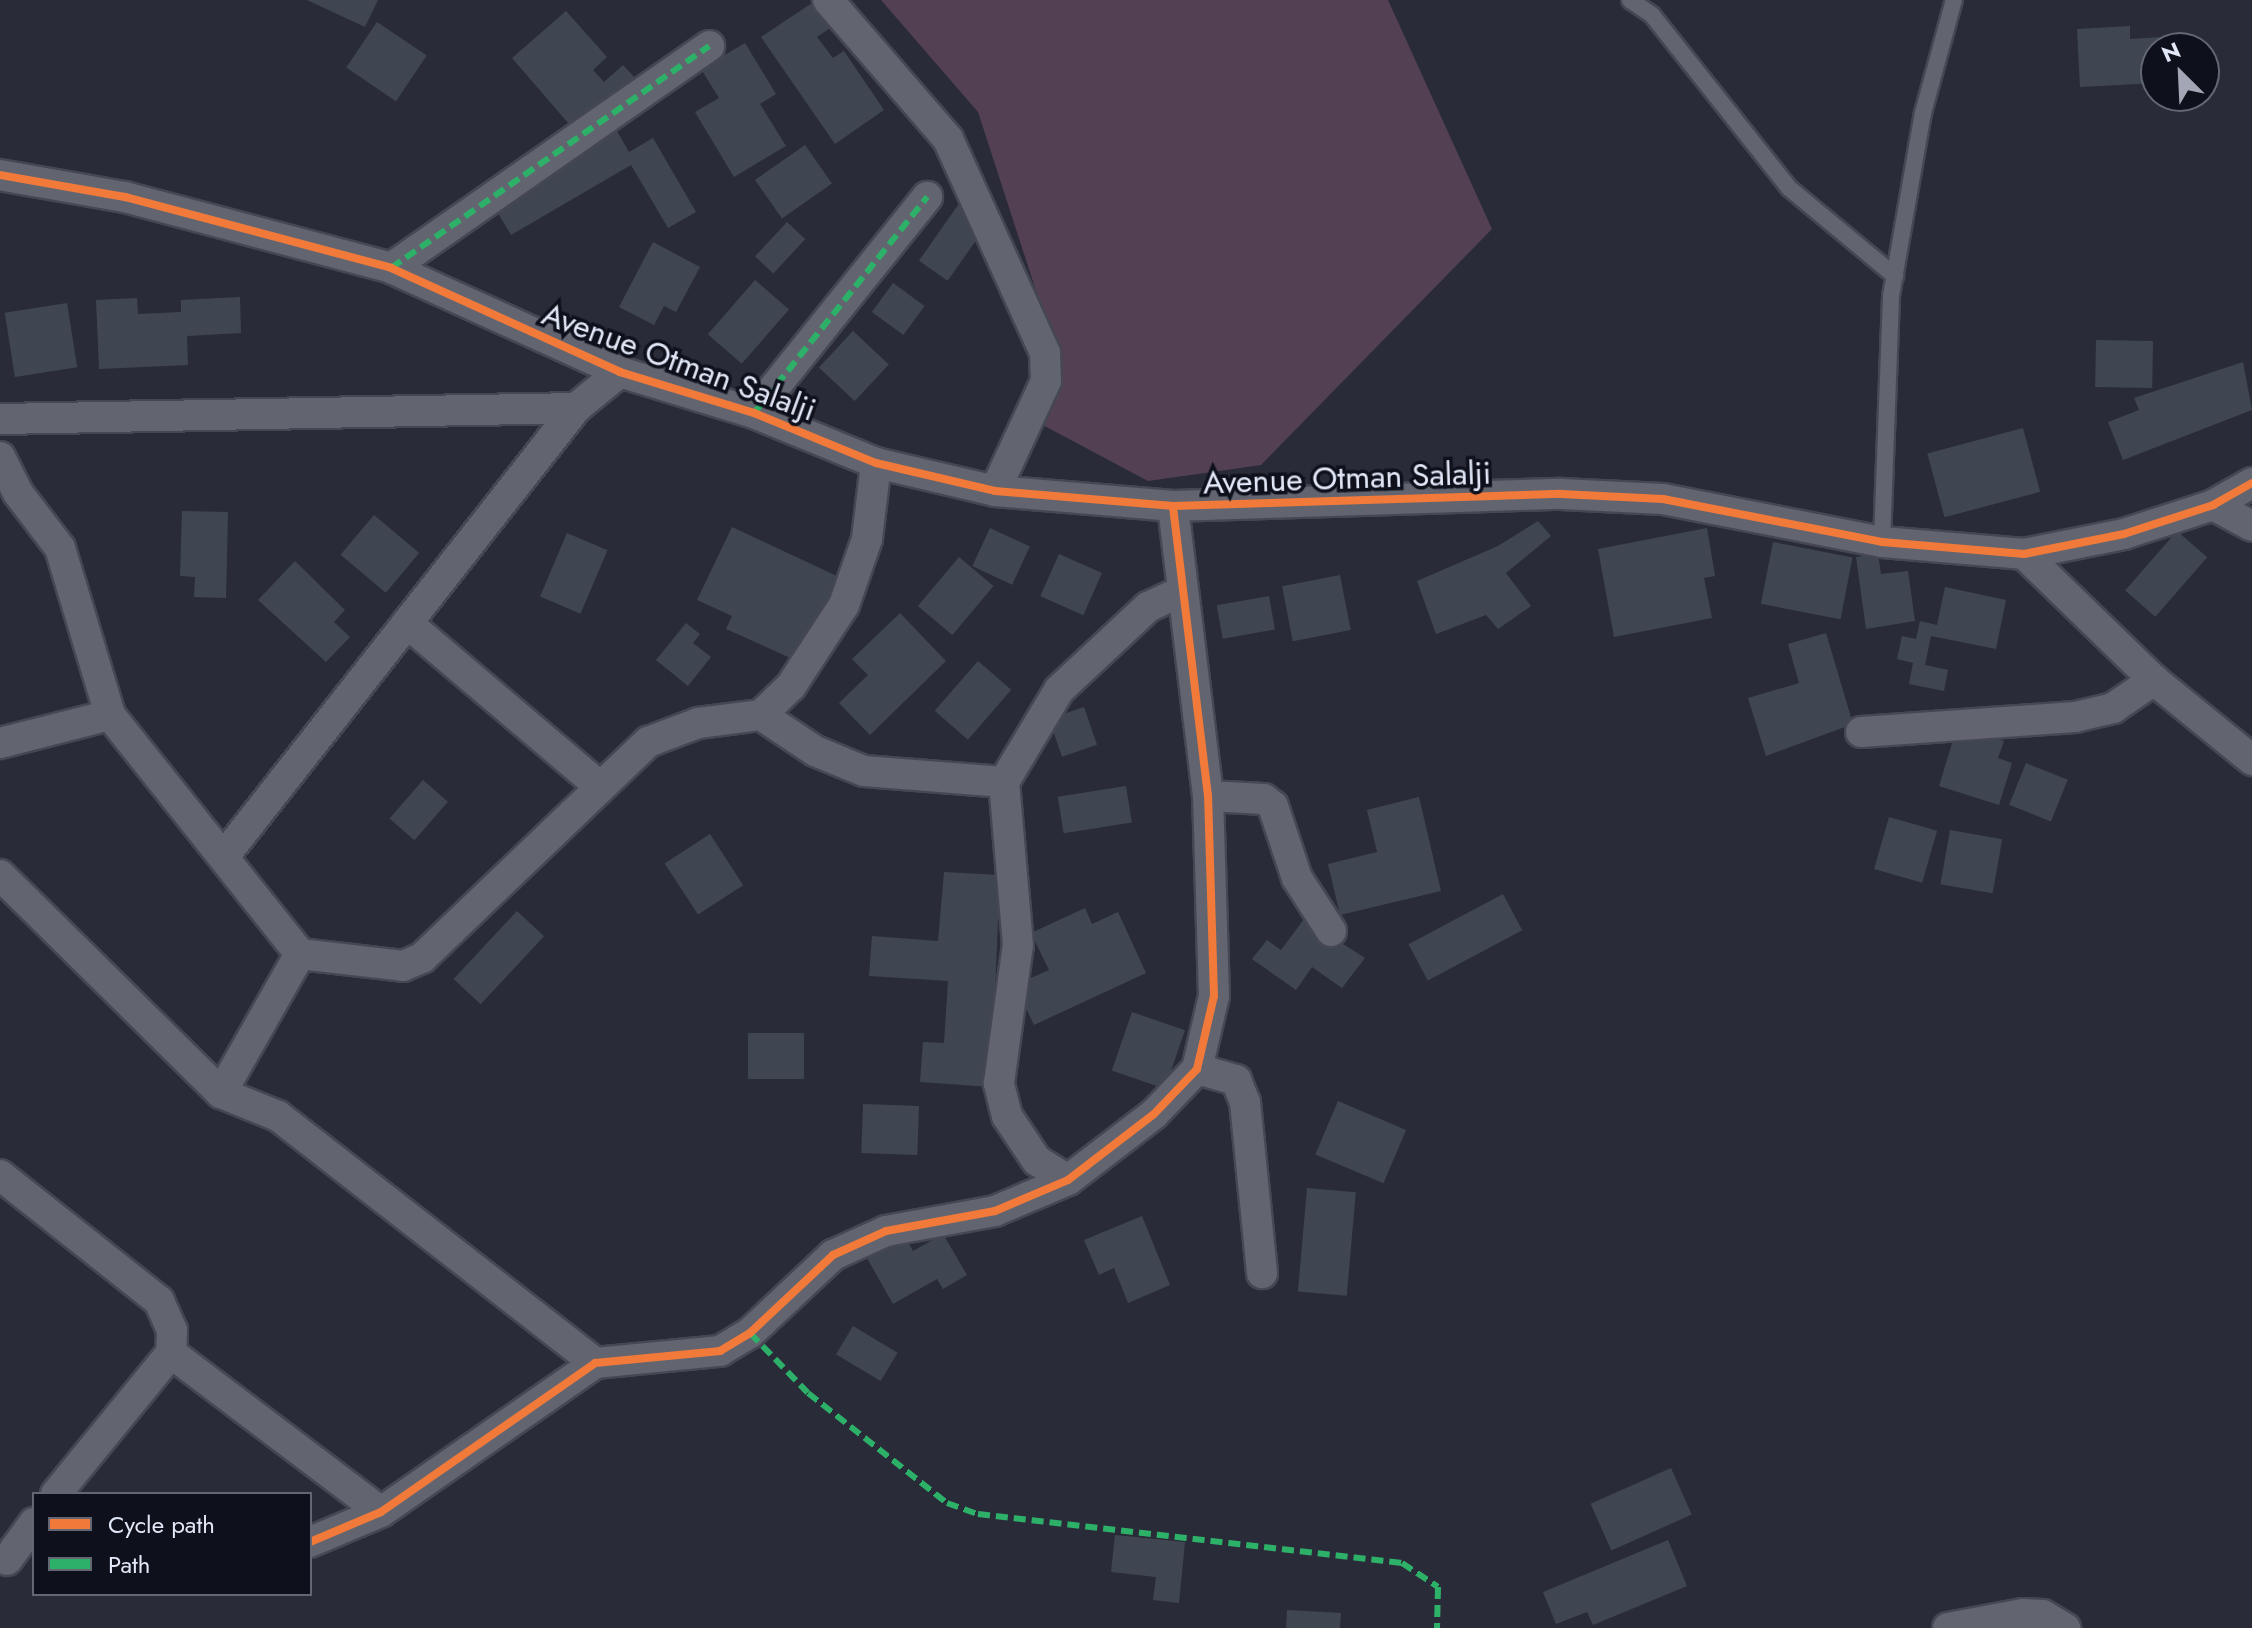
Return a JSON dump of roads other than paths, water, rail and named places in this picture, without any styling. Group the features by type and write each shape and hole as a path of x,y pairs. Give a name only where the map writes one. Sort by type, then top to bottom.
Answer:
{"street":[{"path":"828,0 948,139 1045,353 1046,381 995,491"},
{"path":"391,268 709,46"},
{"name":"Avenue Otman Salalji","path":"0,175 125,197 391,268 620,372 754,413 876,463 995,491 1173,506 1561,494 1663,499 1882,542 2024,554 2124,534 2213,505 2252,483"},
{"path":"754,413 927,197"},
{"path":"225,855 576,408 620,372"},
{"path":"0,419 576,408"},
{"path":"0,457 18,493 60,548 110,715 225,855 300,954 393,966 422,958 598,785 648,742 698,723 761,715 799,676 844,605 867,539 876,463"},
{"path":"2213,505 2252,526"},
{"path":"312,1541 381,1512 595,1363 720,1351 750,1333 833,1255 886,1231 995,1211 1068,1180 1154,1114 1197,1069 1214,996 1208,796 1173,506"},
{"path":"2024,554 2154,680 2252,760"},
{"path":"1068,1180 1037,1161 1007,1116 999,1083 1018,945 1004,782 1059,690 1148,607 1183,591"},
{"path":"407,623 598,785"},
{"path":"1861,732 2075,717 2113,708 2154,680"},
{"path":"0,743 110,715"},
{"path":"761,715 815,751 864,771 1004,782"},
{"path":"1208,796 1264,799 1273,806 1297,878 1331,931"},
{"path":"0,875 221,1093 278,1116 595,1363"},
{"path":"221,1093 300,954"},
{"path":"1197,1069 1236,1080 1245,1102 1262,1273"},
{"path":"0,1175 68,1223 159,1301 172,1330 171,1353 58,1492"},
{"path":"171,1353 381,1512"},
{"path":"14,1564 32,1527"},
{"path":"1948,1628 2023,1614 2043,1615 2065,1628"}],"lane":[{"path":"1630,0 1652,15 1789,188 1895,276"},
{"path":"1882,542 1895,276 1923,113 1954,0"}]}
